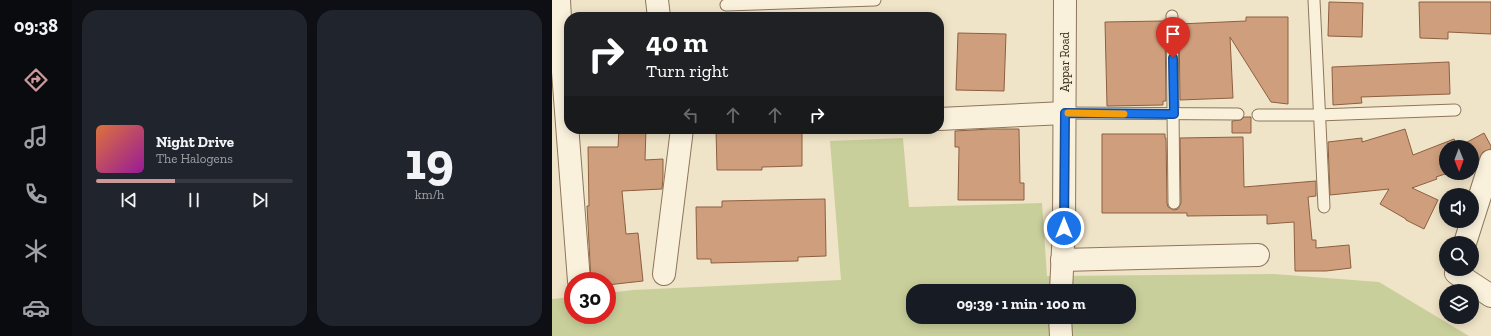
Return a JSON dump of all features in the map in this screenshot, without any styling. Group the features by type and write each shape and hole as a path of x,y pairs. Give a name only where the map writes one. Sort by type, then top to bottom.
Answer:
{"street":[{"path":"560,0 564,80"},
{"path":"657,0 658,12"},
{"name":"Appar Road","path":"1060,284 1064,228 1065,0"},
{"path":"944,119 1065,113"},
{"path":"568,134 578,272"},
{"path":"664,274 681,134"},
{"path":"1467,236 1491,161"},
{"path":"1062,260 1258,255"},
{"path":"1461,276 1491,296"},
{"path":"1060,324 1061,336"}],"lane":[{"path":"726,5 875,0"},
{"path":"1314,0 1318,114 1324,207"},
{"path":"1172,16 1174,203"},
{"path":"1258,115 1455,110"},
{"path":"1065,113 1238,114"}],"green space":[{"path":"903,138 909,207 1042,203 1047,276 1274,274 1379,282 1439,318 1439,324 1449,324 1469,336 552,336 552,299 564,298 564,324 616,324 616,292 841,280 830,141"}],"building":[{"path":"1329,2 1363,3 1362,37 1328,36"},
{"path":"1419,2 1491,2 1491,34 1448,32 1448,39 1420,38"},
{"path":"1246,17 1288,17 1288,104 1271,102 1230,37 1233,98 1180,100 1179,24 1246,21"},
{"path":"1163,21 1163,24 1165,24 1166,101 1163,101 1163,105 1107,106 1105,22"},
{"path":"958,33 1006,34 1004,91 956,90"},
{"path":"1449,62 1450,94 1361,97 1362,103 1333,105 1332,67"},
{"path":"1244,117 1251,117 1251,133 1232,133 1232,121 1241,120"},
{"path":"1019,129 1020,183 1024,183 1024,200 958,200 959,147 955,147 955,131"},
{"path":"1405,129 1413,155 1439,145 1439,176 1436,177 1437,179 1412,188 1438,200 1424,229 1380,204 1389,189 1330,195 1328,142 1362,138 1362,142"},
{"path":"1484,133 1491,146 1491,149 1483,152 1479,159 1479,140 1471,140"},
{"path":"619,134 646,134 645,160 663,159 662,189 622,191 626,234 638,233 643,281 616,284 616,272 591,272 587,206 589,206 588,147 618,147"},
{"path":"716,134 802,134 802,166 762,167 762,170 717,170"},
{"path":"1102,134 1165,134 1167,203 1168,207 1174,210 1178,209 1181,203 1180,138 1243,137 1244,187 1316,181 1316,196 1308,197 1312,240 1316,240 1316,248 1349,245 1351,268 1326,271 1295,271 1294,222 1267,224 1267,215 1187,216 1187,213 1102,213"},
{"path":"825,199 826,256 798,257 798,261 711,263 711,259 697,259 696,207 722,207 722,201"}],"slow traffic":[{"path":"1068,113 1124,114"}],"route":[{"path":"1064,228 1065,113 1174,114 1173,58"}]}
